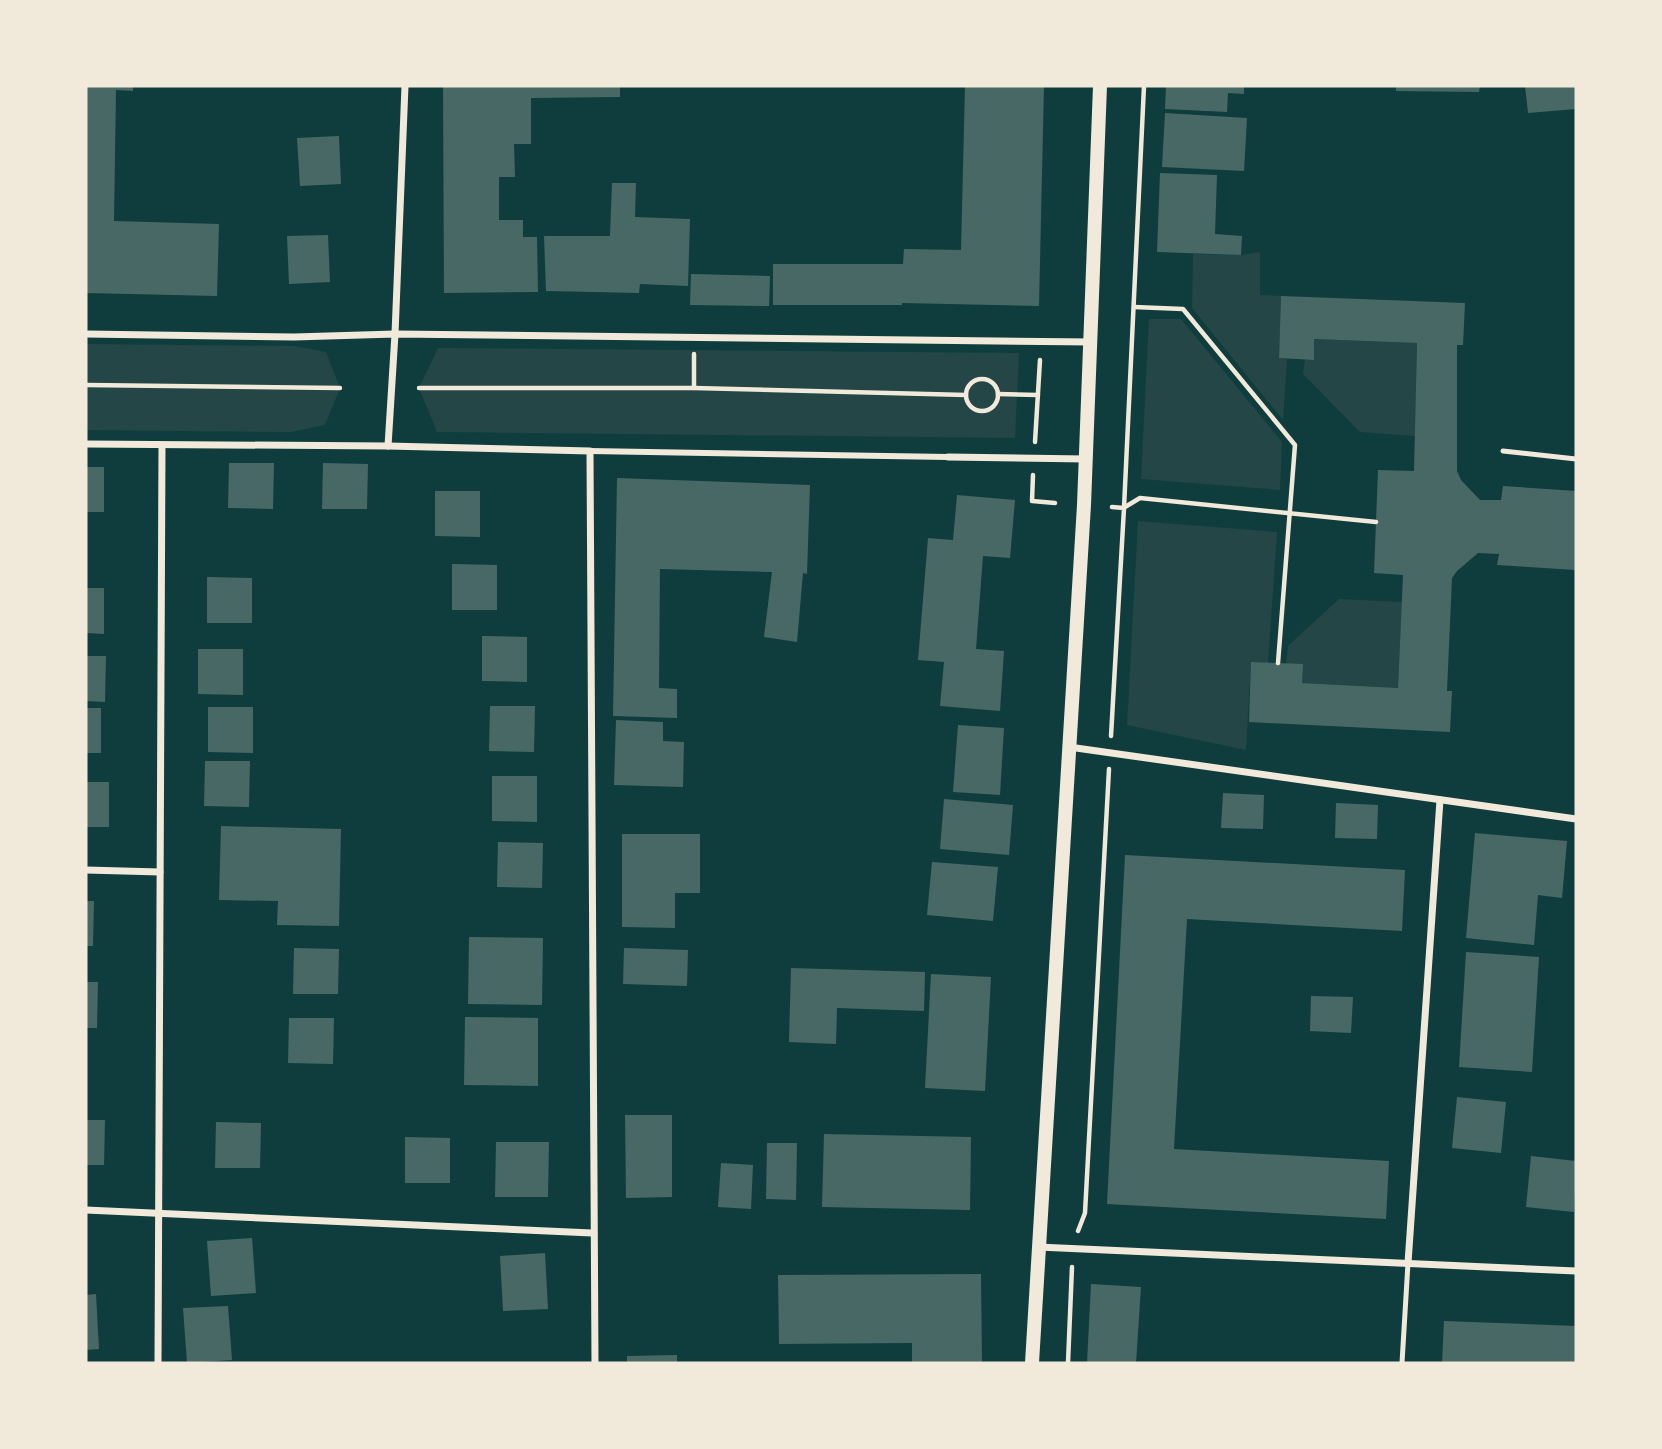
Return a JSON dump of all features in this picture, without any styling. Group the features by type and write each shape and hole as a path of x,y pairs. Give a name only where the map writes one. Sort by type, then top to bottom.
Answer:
{"main road":[{"path":"1032,1363 1087,459 1100,86"}],"street":[{"path":"388,446 405,86"},
{"path":"86,334 294,337 395,334 1091,342"},
{"path":"86,444 388,446 1087,459"},
{"path":"159,1363 162,445"},
{"path":"590,451 592,1233 595,1363"},
{"path":"1068,747 1576,819"},
{"path":"1408,1263 1440,800"},
{"path":"86,870 160,872"},
{"path":"86,1210 592,1233"},
{"path":"1038,1247 1576,1271"}],"lane":[{"path":"1503,451 1576,460"},
{"path":"1402,1363 1408,1263"}],"path":[{"path":"1068,1363 1072,1250 1085,1213 1144,86"},
{"path":"1133,307 1183,309 1295,445 1278,663"},
{"path":"694,388 695,338"},
{"path":"1041,341 1032,501 1055,503"},
{"path":"984,379 994,384 998,394 992,407 982,411 972,408 965,395 969,385 984,379"},
{"path":"86,385 340,388"},
{"path":"419,388 694,388 965,395"},
{"path":"998,394 1038,395"},
{"path":"1112,507 1124,508 1140,498 1376,522"}],"shaded area":[{"path":"1260,252 1260,295 1281,296 1279,358 1287,359 1283,420 1192,308 1193,254 1241,255"},
{"path":"1149,319 1181,319 1282,442 1280,490 1141,479"},
{"path":"1314,339 1417,343 1415,436 1360,432 1303,374 1305,359 1314,359"},
{"path":"86,344 294,346 326,352 340,388 325,425 291,432 86,430"},
{"path":"438,348 1019,353 1015,438 437,432 419,388"},
{"path":"1138,521 1277,532 1268,663 1251,662 1246,750 1127,725"},
{"path":"1339,599 1402,602 1398,688 1302,683 1286,664 1288,646"}],"building":[{"path":"86,86 133,86 133,91 116,90 114,221 219,224 217,296 86,293"},
{"path":"443,86 620,86 620,97 531,98 531,144 514,144 515,177 499,177 499,220 523,220 523,237 537,237 538,292 444,293"},
{"path":"965,86 1044,86 1039,306 902,303 773,305 773,264 903,264 904,249 961,250"},
{"path":"1166,86 1244,86 1244,94 1228,93 1227,112 1165,109"},
{"path":"1396,86 1480,86 1479,92 1396,91"},
{"path":"1525,86 1576,86 1576,109 1528,113"},
{"path":"1165,113 1247,118 1244,171 1162,167"},
{"path":"339,136 341,184 300,186 297,138"},
{"path":"1160,173 1217,175 1215,234 1242,236 1241,255 1157,252"},
{"path":"612,183 636,183 635,217 690,219 688,286 640,284 639,293 546,291 544,236 610,236"},
{"path":"328,235 330,282 289,284 287,236"},
{"path":"691,274 770,276 769,306 690,305"},
{"path":"1281,296 1465,303 1463,345 1457,345 1457,471 1461,480 1480,500 1501,500 1503,486 1576,491 1576,570 1497,565 1499,554 1478,553 1452,578 1447,691 1452,691 1450,732 1249,722 1251,662 1303,664 1302,683 1398,688 1403,575 1374,573 1378,470 1414,471 1417,343 1314,339 1314,360 1279,358"},
{"path":"229,463 274,463 273,509 228,508"},
{"path":"323,463 368,464 367,509 322,509"},
{"path":"86,467 104,467 104,512 86,512"},
{"path":"617,478 810,485 807,574 803,573 797,642 764,637 772,572 660,569 659,688 677,689 677,718 613,716"},
{"path":"435,491 480,491 480,537 435,536"},
{"path":"957,495 1015,500 1010,558 983,556 976,649 1004,651 1000,711 940,706 944,662 918,660 928,538 953,540"},
{"path":"452,564 497,565 497,610 452,610"},
{"path":"207,577 252,578 252,623 207,623"},
{"path":"86,588 104,588 104,634 86,633"},
{"path":"482,636 527,637 527,682 482,681"},
{"path":"198,649 243,649 243,695 198,694"},
{"path":"86,656 106,656 105,702 86,701"},
{"path":"490,706 535,706 534,752 489,751"},
{"path":"208,707 253,707 253,753 208,752"},
{"path":"86,708 101,708 101,753 86,753"},
{"path":"616,720 663,722 663,741 684,742 683,787 614,785"},
{"path":"958,725 1004,728 1000,795 953,792"},
{"path":"205,761 250,761 249,807 204,806"},
{"path":"492,776 537,776 537,822 492,821"},
{"path":"86,782 109,782 109,827 86,827"},
{"path":"1223,793 1264,795 1263,829 1221,828"},
{"path":"944,799 1013,805 1009,855 940,849"},
{"path":"1336,803 1378,805 1377,839 1335,838"},
{"path":"221,826 341,829 339,926 277,925 278,901 219,900"},
{"path":"1475,833 1567,841 1562,898 1538,895 1534,945 1466,938"},
{"path":"622,834 700,834 700,893 675,893 675,928 622,927"},
{"path":"498,842 543,843 542,888 497,887"},
{"path":"1125,855 1405,870 1402,931 1187,919 1174,1149 1389,1161 1386,1219 1107,1204"},
{"path":"932,862 998,867 993,921 927,915"},
{"path":"86,901 94,901 93,946 86,946"},
{"path":"469,937 543,938 542,1005 468,1004"},
{"path":"294,948 339,949 338,994 293,994"},
{"path":"624,948 688,950 687,986 623,984"},
{"path":"1466,952 1539,957 1532,1072 1459,1067"},
{"path":"791,968 925,972 924,1011 837,1008 836,1044 789,1042"},
{"path":"931,974 991,977 985,1091 925,1088"},
{"path":"86,982 98,982 97,1028 86,1028"},
{"path":"1311,996 1353,997 1351,1033 1310,1031"},
{"path":"465,1017 538,1018 538,1086 464,1085"},
{"path":"289,1018 334,1018 333,1064 288,1063"},
{"path":"1457,1097 1506,1102 1501,1153 1452,1148"},
{"path":"625,1115 672,1115 672,1197 626,1198"},
{"path":"86,1120 105,1120 104,1165 86,1165"},
{"path":"216,1122 261,1123 260,1168 215,1168"},
{"path":"824,1134 971,1137 970,1210 822,1207"},
{"path":"405,1137 450,1138 450,1183 405,1183"},
{"path":"496,1142 549,1142 548,1197 495,1197"},
{"path":"767,1143 797,1143 796,1200 766,1199"},
{"path":"1531,1156 1576,1161 1574,1212 1526,1207"},
{"path":"721,1163 753,1165 751,1209 718,1207"},
{"path":"252,1238 256,1293 211,1296 207,1241"},
{"path":"545,1253 548,1309 503,1311 500,1256"},
{"path":"981,1274 982,1363 912,1363 912,1343 779,1344 778,1275"},
{"path":"1091,1284 1141,1287 1136,1363 1087,1363"},
{"path":"96,1294 99,1349 86,1350 86,1295"},
{"path":"228,1306 232,1360 187,1363 183,1308"},
{"path":"1444,1321 1576,1326 1576,1363 1442,1363"},
{"path":"677,1355 677,1363 627,1363 627,1356"}]}
